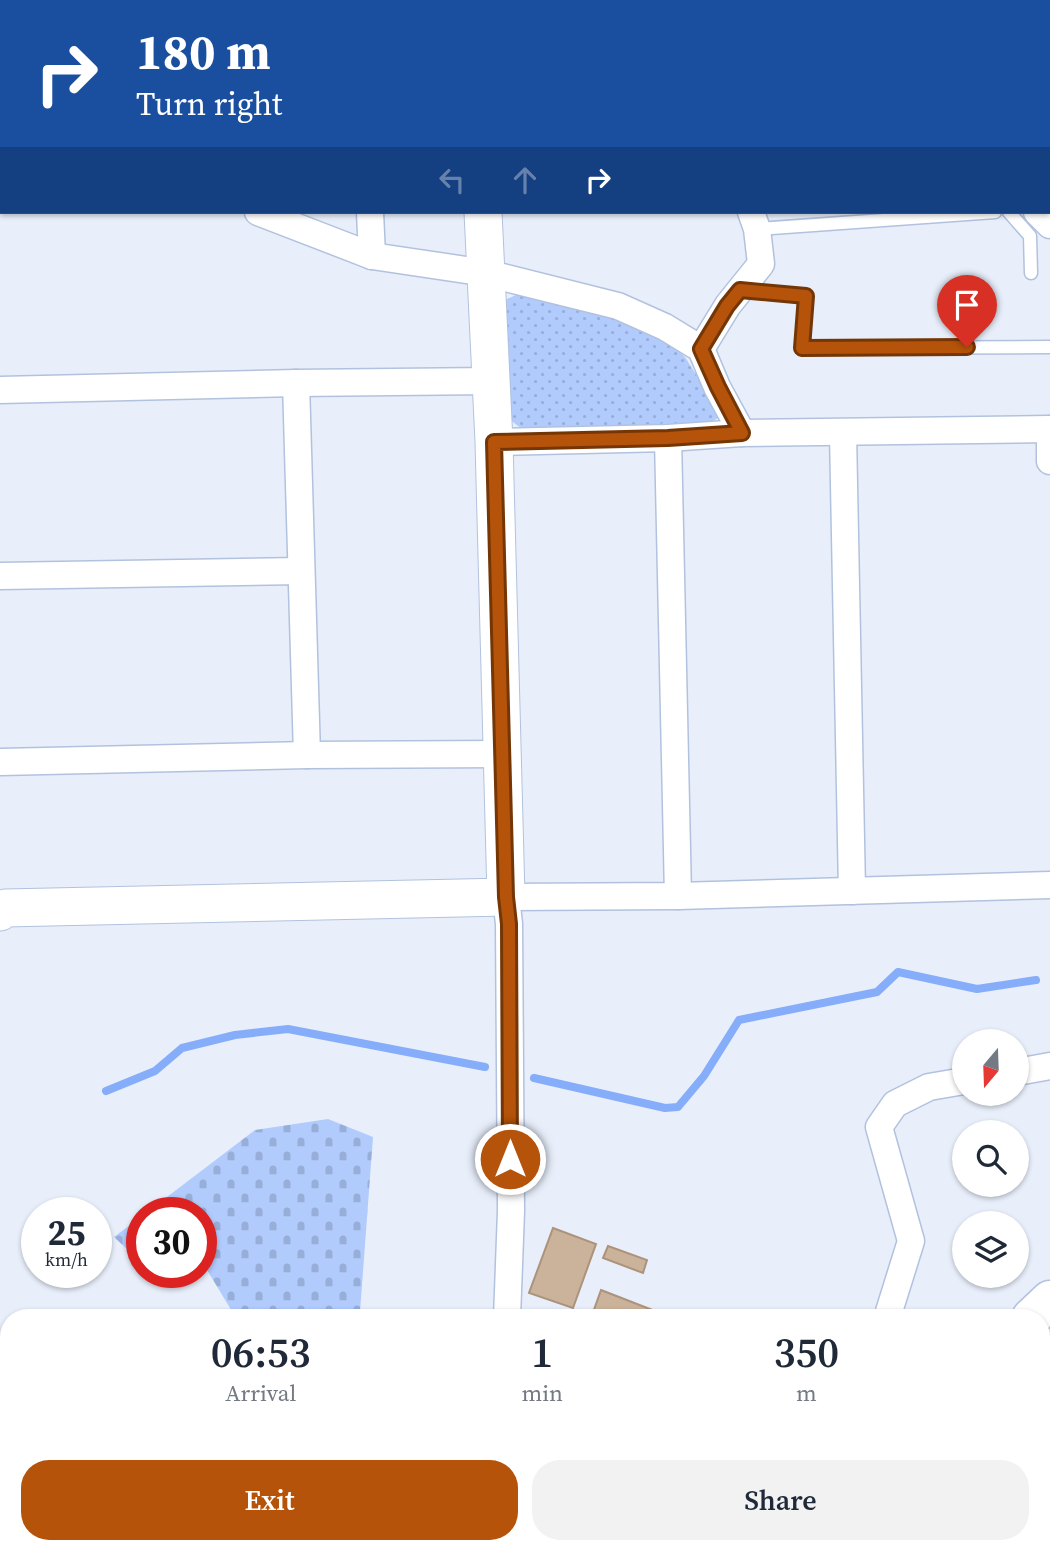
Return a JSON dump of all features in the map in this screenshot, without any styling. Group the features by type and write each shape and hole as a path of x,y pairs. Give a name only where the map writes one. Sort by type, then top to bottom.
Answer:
{"street":[{"path":"263,214 372,256 486,273 618,306 665,327 701,349 742,433"},
{"path":"370,214 372,256"},
{"path":"483,214 494,442 506,897 509,924 511,1211 507,1309"},
{"path":"701,349 727,306 761,264 754,220"},
{"path":"0,390 491,381"},
{"path":"296,383 307,755"},
{"path":"494,442 668,438 742,433 1050,429 1050,461"},
{"path":"843,433 852,891"},
{"path":"668,438 678,896"},
{"path":"0,576 301,571"},
{"path":"0,762 307,755 502,754"},
{"path":"0,912 5,908 678,896 1050,885"},
{"path":"1029,1070 1050,1066"},
{"path":"890,1309 911,1241 879,1127 895,1104 929,1087 952,1083"}],"lane":[{"path":"754,220 932,214"},
{"path":"1011,214 1030,236 1031,273"},
{"path":"740,290 806,296 802,348 1050,346"}],"green space":[{"path":"522,292 657,332 685,357 722,416 711,422 522,429 505,416 503,301"},
{"path":"328,1119 373,1137 360,1309 231,1309 217,1287 217,1197 167,1197 255,1130"},
{"path":"126,1228 126,1248 114,1237"}],"building":[{"path":"553,1228 596,1244 573,1308 529,1293"},
{"path":"608,1246 647,1260 643,1273 603,1258"},
{"path":"601,1290 650,1309 594,1309"}],"waterway":[{"path":"534,1078 665,1108 678,1107 704,1076 739,1020 877,992 898,972 977,989 1036,980"},
{"path":"106,1091 155,1071 182,1048 235,1035 288,1029 485,1067"}],"route":[{"path":"510,1159 509,924 506,897 494,442 668,438 742,433 701,349 740,290 806,296 802,348 967,347"}]}
